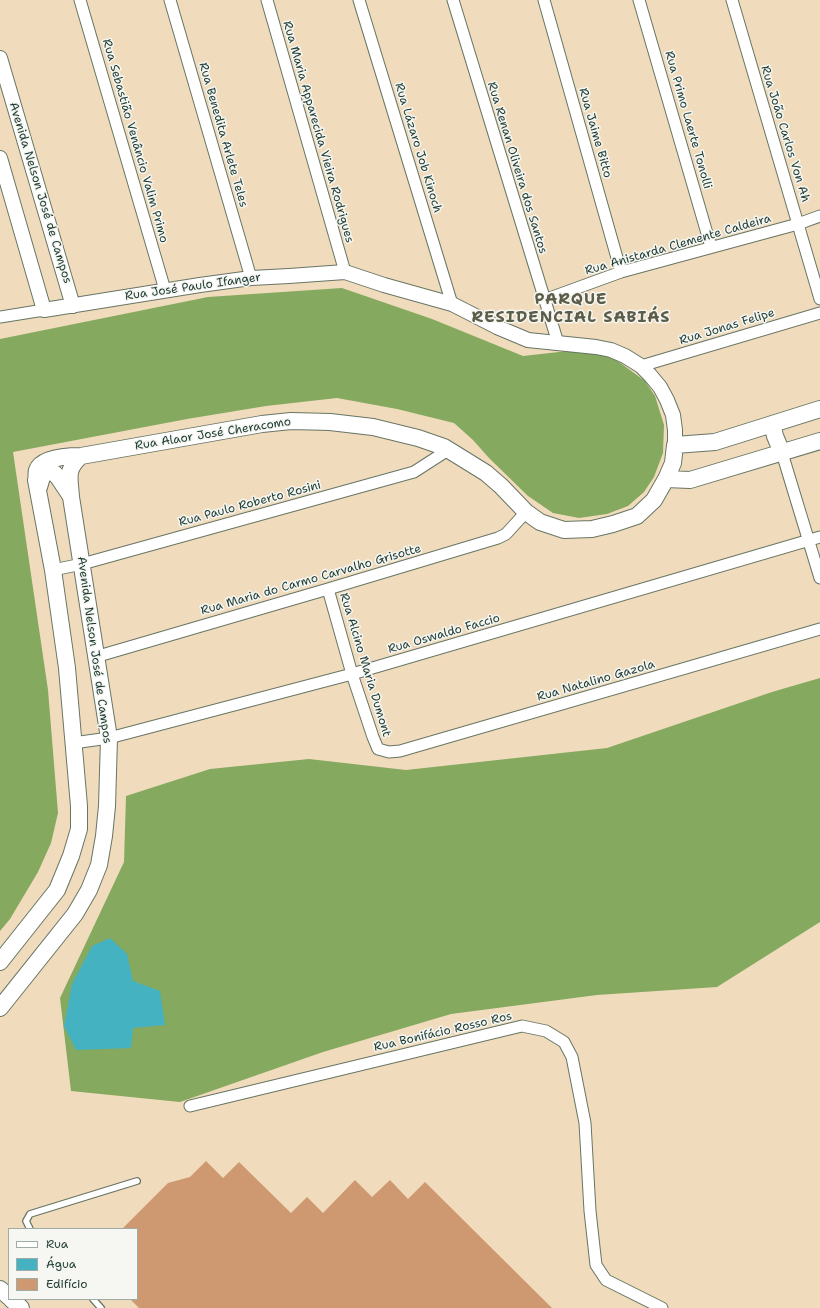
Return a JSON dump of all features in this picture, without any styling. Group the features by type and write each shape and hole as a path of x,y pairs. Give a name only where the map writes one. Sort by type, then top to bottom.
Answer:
{"main road":[{"path":"675,445 714,442 820,409"},
{"name":"Rua Alaor José Cheracomo","path":"38,492 36,480 37,470 42,464 50,459 66,456 81,456 262,424 291,421 330,422 373,427 418,438 448,450 486,473 526,512 540,522 564,530 592,529 638,516 654,500 673,463 675,445"},
{"path":"772,424 782,453"},
{"path":"666,479 690,480 820,441"},
{"name":"Avenida Nelson José de Campos","path":"0,1008 75,914 89,890 99,865 104,836 107,806 109,738 95,657 71,497 70,472 73,463 81,456"},
{"path":"0,962 57,890 71,856 79,829 79,806 67,668 53,570 38,492 43,474 51,472 54,473 71,497"},
{"path":"0,1289 8,1296"},
{"path":"12,1300 21,1308"}],"street":[{"name":"Rua Sebastião Venâncio Valim Primo","path":"80,0 165,290"},
{"name":"Rua Benedita Arlete Teles","path":"170,0 251,278"},
{"name":"Rua Maria Apparecida Vieira Rodrigues","path":"266,0 345,272"},
{"name":"Rua Lázaro Job Kinoch","path":"359,0 452,304"},
{"name":"Rua Renan Oliveira dos Santos","path":"453,0 558,343"},
{"name":"Rua Jaime Bitto","path":"544,0 622,272"},
{"name":"Rua Primo Laerte Tonolli","path":"639,0 711,247"},
{"name":"Rua João Carlos Von Ah","path":"732,0 820,299"},
{"name":"Avenida Nelson José de Campos","path":"0,58 74,306"},
{"path":"0,158 44,310"},
{"name":"Rua Anistarda Clemente Caldeira","path":"544,300 622,272 798,224 820,216"},
{"name":"Rua José Paulo Ifanger","path":"0,317 165,290 251,278 345,272 384,286 452,304 497,327 528,340 596,347 611,350 625,356 640,366 660,387 673,414 675,445"},
{"name":"Rua Jonas Felipe","path":"640,366 820,313"},
{"name":"Rua Paulo Roberto Rosini","path":"53,570 82,564 414,472 448,450"},
{"path":"782,453 820,578"},
{"name":"Rua Maria do Carmo Carvalho Grisotte","path":"95,657 498,538 506,534 526,512"},
{"name":"Rua Oswaldo Faccio","path":"73,743 109,738 352,674 820,537"},
{"name":"Rua Alcino Maria Dumont","path":"328,589 352,674 378,749"},
{"name":"Rua Natalino Gazola","path":"378,749 389,752 400,751 820,629"},
{"name":"Rua Bonifácio Rosso Ros","path":"190,1106 522,1026 546,1031 564,1042 572,1057 585,1123 590,1211 596,1265 606,1280 662,1308"}],"lane":[{"path":"30,1228 26,1221 30,1214 137,1181"},
{"path":"94,1300 101,1308"}],"green space":[{"path":"342,288 432,319 523,356 568,351 595,353 615,359 645,381 655,396 664,425 663,453 654,477 644,492 628,506 607,514 579,518 553,513 528,496 473,440 454,423 397,409 337,398 266,406 187,419 13,452 48,690 58,813 51,843 38,872 10,919 0,931 0,339 208,297"},
{"path":"820,678 820,922 717,987 597,995 451,1014 323,1052 180,1102 71,1091 60,998 124,862 126,796 210,769 309,759 406,770 607,748 772,692"}],"water":[{"path":"110,938 127,954 133,981 160,991 165,1025 133,1028 131,1048 76,1050 64,1026 72,984 92,946"}],"building":[{"path":"206,1161 223,1178 239,1162 291,1213 307,1197 323,1213 355,1180 372,1197 390,1180 408,1199 425,1182 552,1308 139,1308 131,1300 138,1300 138,1228 123,1228 168,1183 190,1177"}],"district":[{"name":"PARQUE RESIDENCIAL SABIÁS","path":"571,309"}]}
